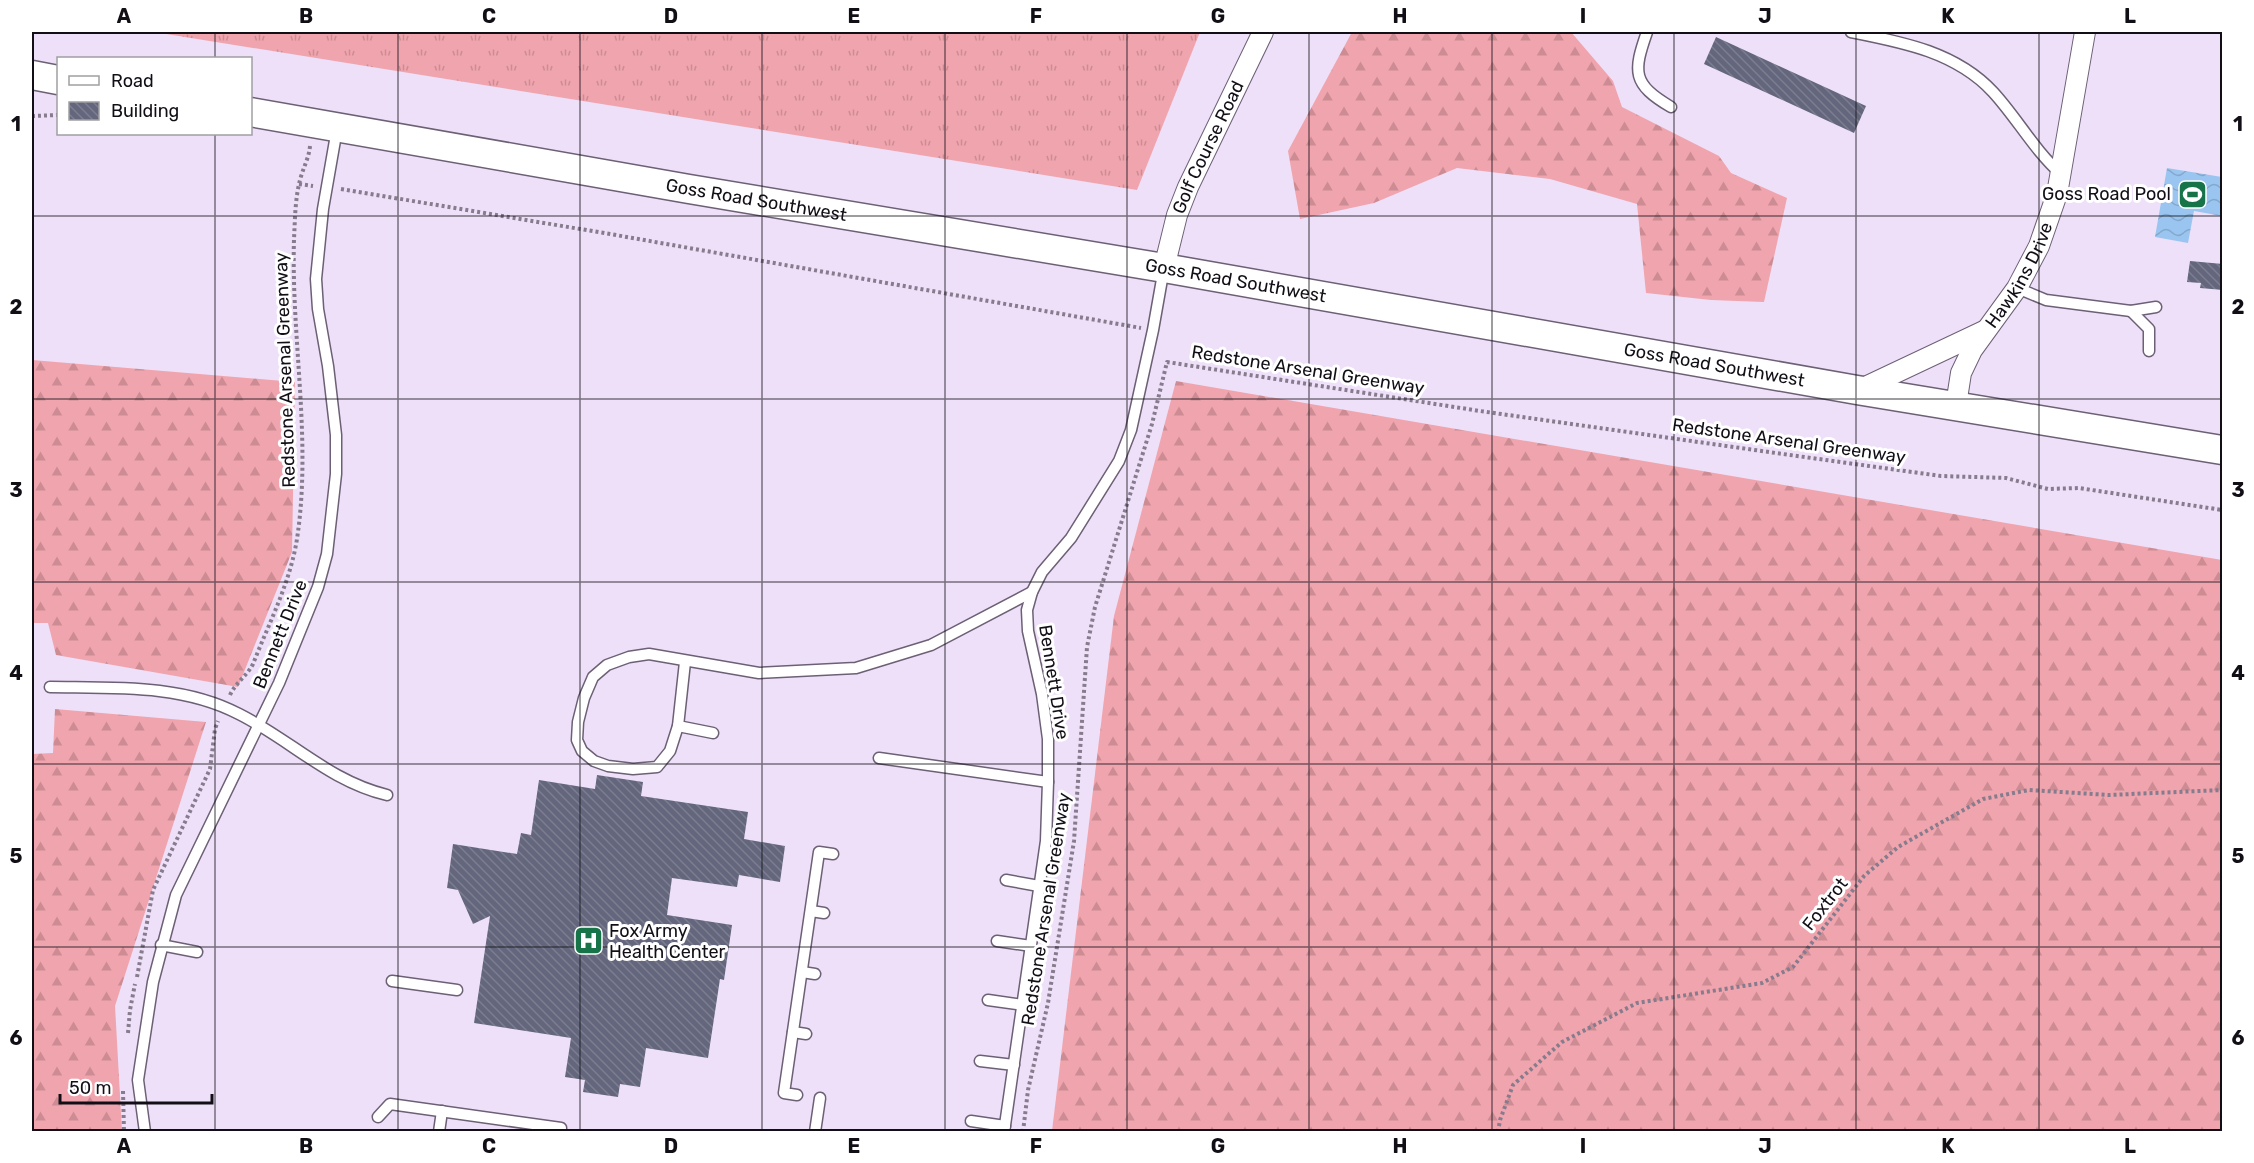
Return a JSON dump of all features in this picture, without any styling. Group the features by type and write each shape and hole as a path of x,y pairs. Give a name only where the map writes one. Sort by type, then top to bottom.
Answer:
{"street":[{"name":"Golf Course Road","path":"1164,268 1177,215 1188,187 1263,32"},
{"name":"Hawkins Drive","path":"1956,405 1961,373 1972,350 2017,288 2039,246 2057,195 2085,32"},
{"path":"32,75 57,80"},
{"name":"Goss Road Southwest","path":"252,112 689,189 1164,268 1857,390 1956,405 2114,434 2223,450"},
{"path":"1857,390 1984,331"}],"lane":[{"path":"1647,32 1637,59 1638,74 1654,97 1671,107"},
{"path":"1851,32 1929,50 1965,68 1992,92 2042,157 2061,174"},
{"name":"Bennett Drive","path":"145,1131 138,1080 161,945 180,885 284,673 318,587 327,554 336,474 336,435 328,366 318,309 316,279 318,248 337,127"},
{"name":"Bennett Drive","path":"1005,1129 1046,841 1048,740 1028,631 1027,610 1032,592 1042,572 1071,538 1101,494 1119,462 1131,430 1164,268"},
{"path":"2017,288 2046,300 2131,311 2156,307"},
{"path":"2131,311 2149,329 2149,351"},
{"path":"685,662 678,726 670,751 657,767 633,770 594,761 582,751 577,740 578,722 584,698 593,677 607,665 629,657 649,654 759,673 856,668 931,645 1032,592"},
{"path":"50,687 140,689 201,697 259,724 329,771 365,789 387,795"},
{"path":"678,726 713,733"},
{"path":"879,758 1048,782"},
{"path":"797,1095 784,1093 819,852 833,854"},
{"path":"1006,880 1039,886"},
{"path":"811,911 824,913"},
{"path":"997,941 1031,946"},
{"path":"161,945 197,952"},
{"path":"802,972 815,974"},
{"path":"392,981 457,990"},
{"path":"988,1000 1023,1005"},
{"path":"793,1032 806,1034"},
{"path":"980,1060 1014,1065"},
{"path":"815,1131 820,1098"},
{"path":"378,1118 390,1104 561,1128"},
{"path":"440,1131 442,1111"},
{"path":"499,1131 501,1120"},
{"path":"971,1121 1005,1129"}],"path":[{"path":"32,116 57,115"},
{"name":"Redstone Arsenal Greenway","path":"127,1043 130,1010 153,890 210,769 215,729 232,691 237,683 247,676 253,663 286,583 297,541 302,503 303,442 294,282 295,233 299,184 309,157 310,140"},
{"path":"299,184 505,215 1153,330"},
{"name":"Redstone Arsenal Greenway","path":"1023,1131 1028,1090 1046,1012 1074,841 1087,647 1095,607 1152,424 1167,362 1480,411 1825,460 1941,476 2006,478 2048,489 2079,488 2223,510"},
{"name":"Foxtrot","path":"1498,1131 1514,1085 1562,1042 1637,1002 1762,983 1792,967 1864,876 1898,847 1983,799 2029,790 2109,795 2223,790"},
{"path":"123,1088 124,1131"}],"green space":[{"path":"154,32 1200,32 1137,190"},
{"path":"1352,32 1571,32 1613,81 1622,107 1719,156 1731,173 1787,198 1764,302 1711,300 1646,293 1637,204 1550,179 1457,168 1374,203 1300,219 1288,151"},
{"path":"32,360 295,382 292,552 238,687 56,655 48,623 32,623"},
{"path":"1176,381 2222,560 2222,1131 1052,1131 1114,616"},
{"path":"55,709 206,722 115,1006 122,1131 32,1131 32,754 53,753"}],"water":[{"name":"Goss Road Pool","path":"2167,168 2222,177 2222,216 2194,211 2188,243 2155,237"}],"building":[{"path":"1716,37 1866,106 1854,133 1704,64"},
{"path":"2190,261 2223,264 2223,290 2200,288 2201,283 2187,282"},
{"path":"597,775 643,782 641,796 748,812 744,839 785,846 780,882 739,875 737,887 672,878 667,915 732,925 724,980 720,979 708,1058 646,1048 640,1087 620,1084 618,1097 583,1092 585,1080 565,1077 571,1038 474,1023 490,916 473,924 458,890 447,888 453,844 517,854 521,833 531,835 539,780 595,789"}],"place":[{"name":"Goss Road Pool","path":"2192,194"},
{"name":"Fox Army Health Center","path":"588,941"}]}
